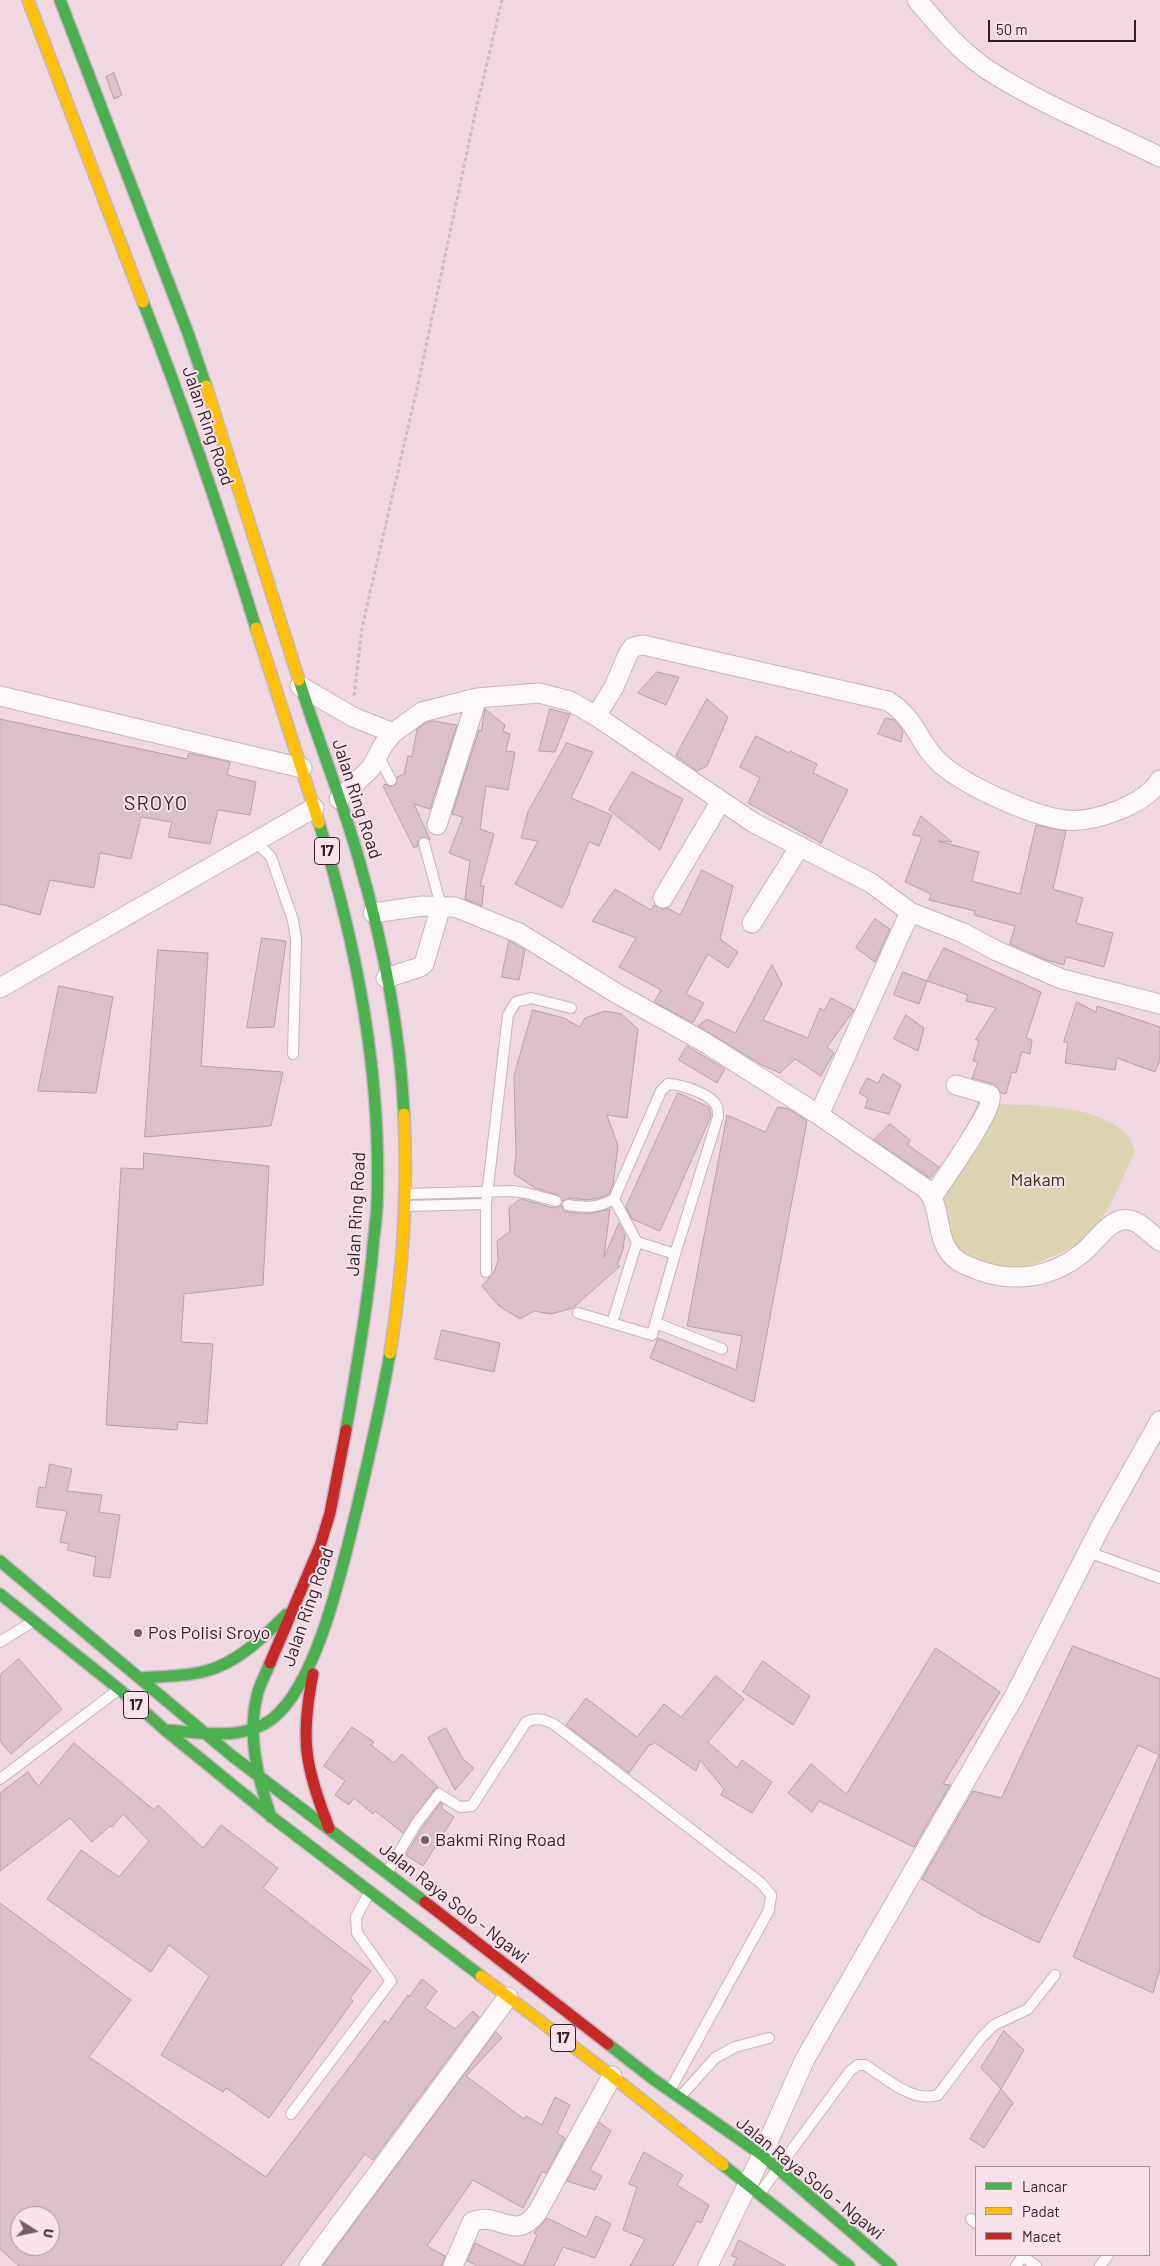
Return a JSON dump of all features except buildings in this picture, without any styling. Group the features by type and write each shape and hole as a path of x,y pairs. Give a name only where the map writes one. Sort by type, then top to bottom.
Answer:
{"highway":[{"name":"Jalan Ring Road","path":"28,0 163,352 236,526 300,686 340,799 373,914 386,978 402,1083 406,1206 392,1338 378,1410 345,1554 319,1640 295,1694 286,1707 254,1729 252,1712 257,1694 320,1546 339,1472 374,1254 377,1197 377,1126 374,1083 361,988 344,910 302,768 262,648 236,526 194,349 60,0"},
{"name":"Jalan Raya Solo - Ngawi","path":"0,1561 141,1678 203,1733 387,1872 670,2091 762,2156 776,2170 891,2266"},
{"name":"17","path":"0,1594 32,1622 119,1689 165,1730 271,1817 612,2076 849,2266"},
{"name":"17","path":"141,1678 208,1671 234,1659 264,1636 296,1606"},
{"name":"17","path":"319,1640 309,1692 306,1727 307,1758 313,1788 329,1828"},
{"name":"17","path":"165,1730 203,1733 254,1729 262,1794 271,1817"}],"street":[{"path":"917,0 960,48 985,68 1052,105 1160,157"},
{"path":"596,716 614,687 628,654 634,647 643,645 888,701 908,717 942,766 994,796 1050,816 1066,820 1096,817 1124,807 1150,793 1160,780"},
{"path":"300,686 353,717 393,733"},
{"path":"340,799 371,768 393,733 422,712 477,698 539,693 570,701 596,716 754,823 870,883 910,912 962,933 1062,979 1160,1004"},
{"path":"0,696 302,768"},
{"path":"437,825 477,698"},
{"path":"663,898 721,801"},
{"path":"0,988 314,808"},
{"path":"752,923 800,846"},
{"path":"386,978 424,964 441,906"},
{"path":"373,914 409,907 455,907 519,933 616,993 704,1042 819,1115 926,1189 932,1196 941,1237 947,1249 956,1260 963,1264 1002,1276 1030,1277 1067,1263 1091,1246 1111,1224 1122,1220 1136,1222 1160,1242"},
{"path":"819,1115 910,912"},
{"path":"932,1196 975,1131 991,1102 990,1094 956,1085"},
{"path":"708,2266 754,2188 762,2156 805,2059 1015,1695 1088,1552 1160,1420"},
{"path":"309,2266 508,1997"},
{"path":"453,2266 472,2222 479,2219 489,2219 500,2223 523,2226 530,2222 538,2213 612,2076"}],"lane":[{"path":"378,755 391,780"},
{"path":"256,842 271,856 293,920 296,940 292,1054"},
{"path":"424,843 441,906"},
{"path":"486,1272 486,1204 508,1015 516,1002 531,998 571,1008"},
{"path":"568,1205 587,1208 600,1206 614,1199 661,1091 668,1084 678,1084 709,1098 717,1105 718,1117 652,1335 578,1313"},
{"path":"406,1194 526,1193 556,1201"},
{"path":"614,1199 637,1242 675,1254"},
{"path":"406,1206 486,1204"},
{"path":"612,1323 637,1242"},
{"path":"656,1323 722,1349"},
{"path":"1088,1552 1160,1578"},
{"path":"0,1642 32,1622"},
{"path":"0,1779 119,1689 141,1678"},
{"path":"387,1872 416,1824 440,1794 460,1807 472,1806 526,1722 535,1718 544,1719 555,1725 762,1882 771,1895 769,1910 670,2091"},
{"path":"291,2114 391,1981 357,1933 356,1917 369,1893"},
{"path":"754,2188 776,2170 850,2071 858,2065 866,2065 915,2095 928,2098 938,2095 981,2038 994,2025 1028,2009 1055,1974"},
{"path":"680,2098 715,2058 735,2047 769,2038"},
{"path":"1016,2266 1022,2256 1036,2266"}],"path":[{"path":"353,717 357,662 362,628 418,384 474,114 502,0"}],"green space":[{"name":"Makam","path":"998,1104 1068,1109 1102,1118 1116,1126 1129,1137 1135,1151 1102,1220 1086,1241 1040,1262 1018,1269 996,1268 957,1252 947,1237 940,1198"}],"traffic: fast":[{"path":"60,0 188,333 206,386"},
{"path":"143,302 174,383 256,628"},
{"path":"299,680 338,792 376,923 389,986 399,1050 404,1114"},
{"path":"319,823 345,917 364,1012 371,1060 378,1157 377,1212 367,1301 346,1430"},
{"path":"165,1730 220,1734 247,1731 272,1719 288,1702 303,1679 315,1652 336,1590 357,1508 390,1353"},
{"path":"0,1561 231,1755 425,1902"},
{"path":"0,1594 119,1689 165,1730 277,1821 481,1976"},
{"path":"141,1678 190,1674 218,1667 250,1648 287,1614"},
{"path":"270,1663 258,1692 253,1726 258,1773 271,1817"},
{"path":"608,2044 653,2079 762,2155 891,2266"},
{"path":"723,2165 849,2266"}],"traffic: slow":[{"path":"28,0 143,302"},
{"path":"206,386 299,680"},
{"path":"256,628 319,823"},
{"path":"390,1353 401,1264 405,1204 404,1114"},
{"path":"481,1976 612,2076 723,2165"}],"traffic: jam":[{"path":"270,1663 320,1546 330,1513 346,1430"},
{"path":"313,1674 307,1717 307,1752 310,1770 329,1828"},
{"path":"425,1902 608,2044"}],"place":[{"name":"Pos Polisi Sroyo","path":"138,1633"},
{"name":"Bakmi Ring Road","path":"425,1840"}],"district":[{"name":"SROYO","path":"156,803"}]}
